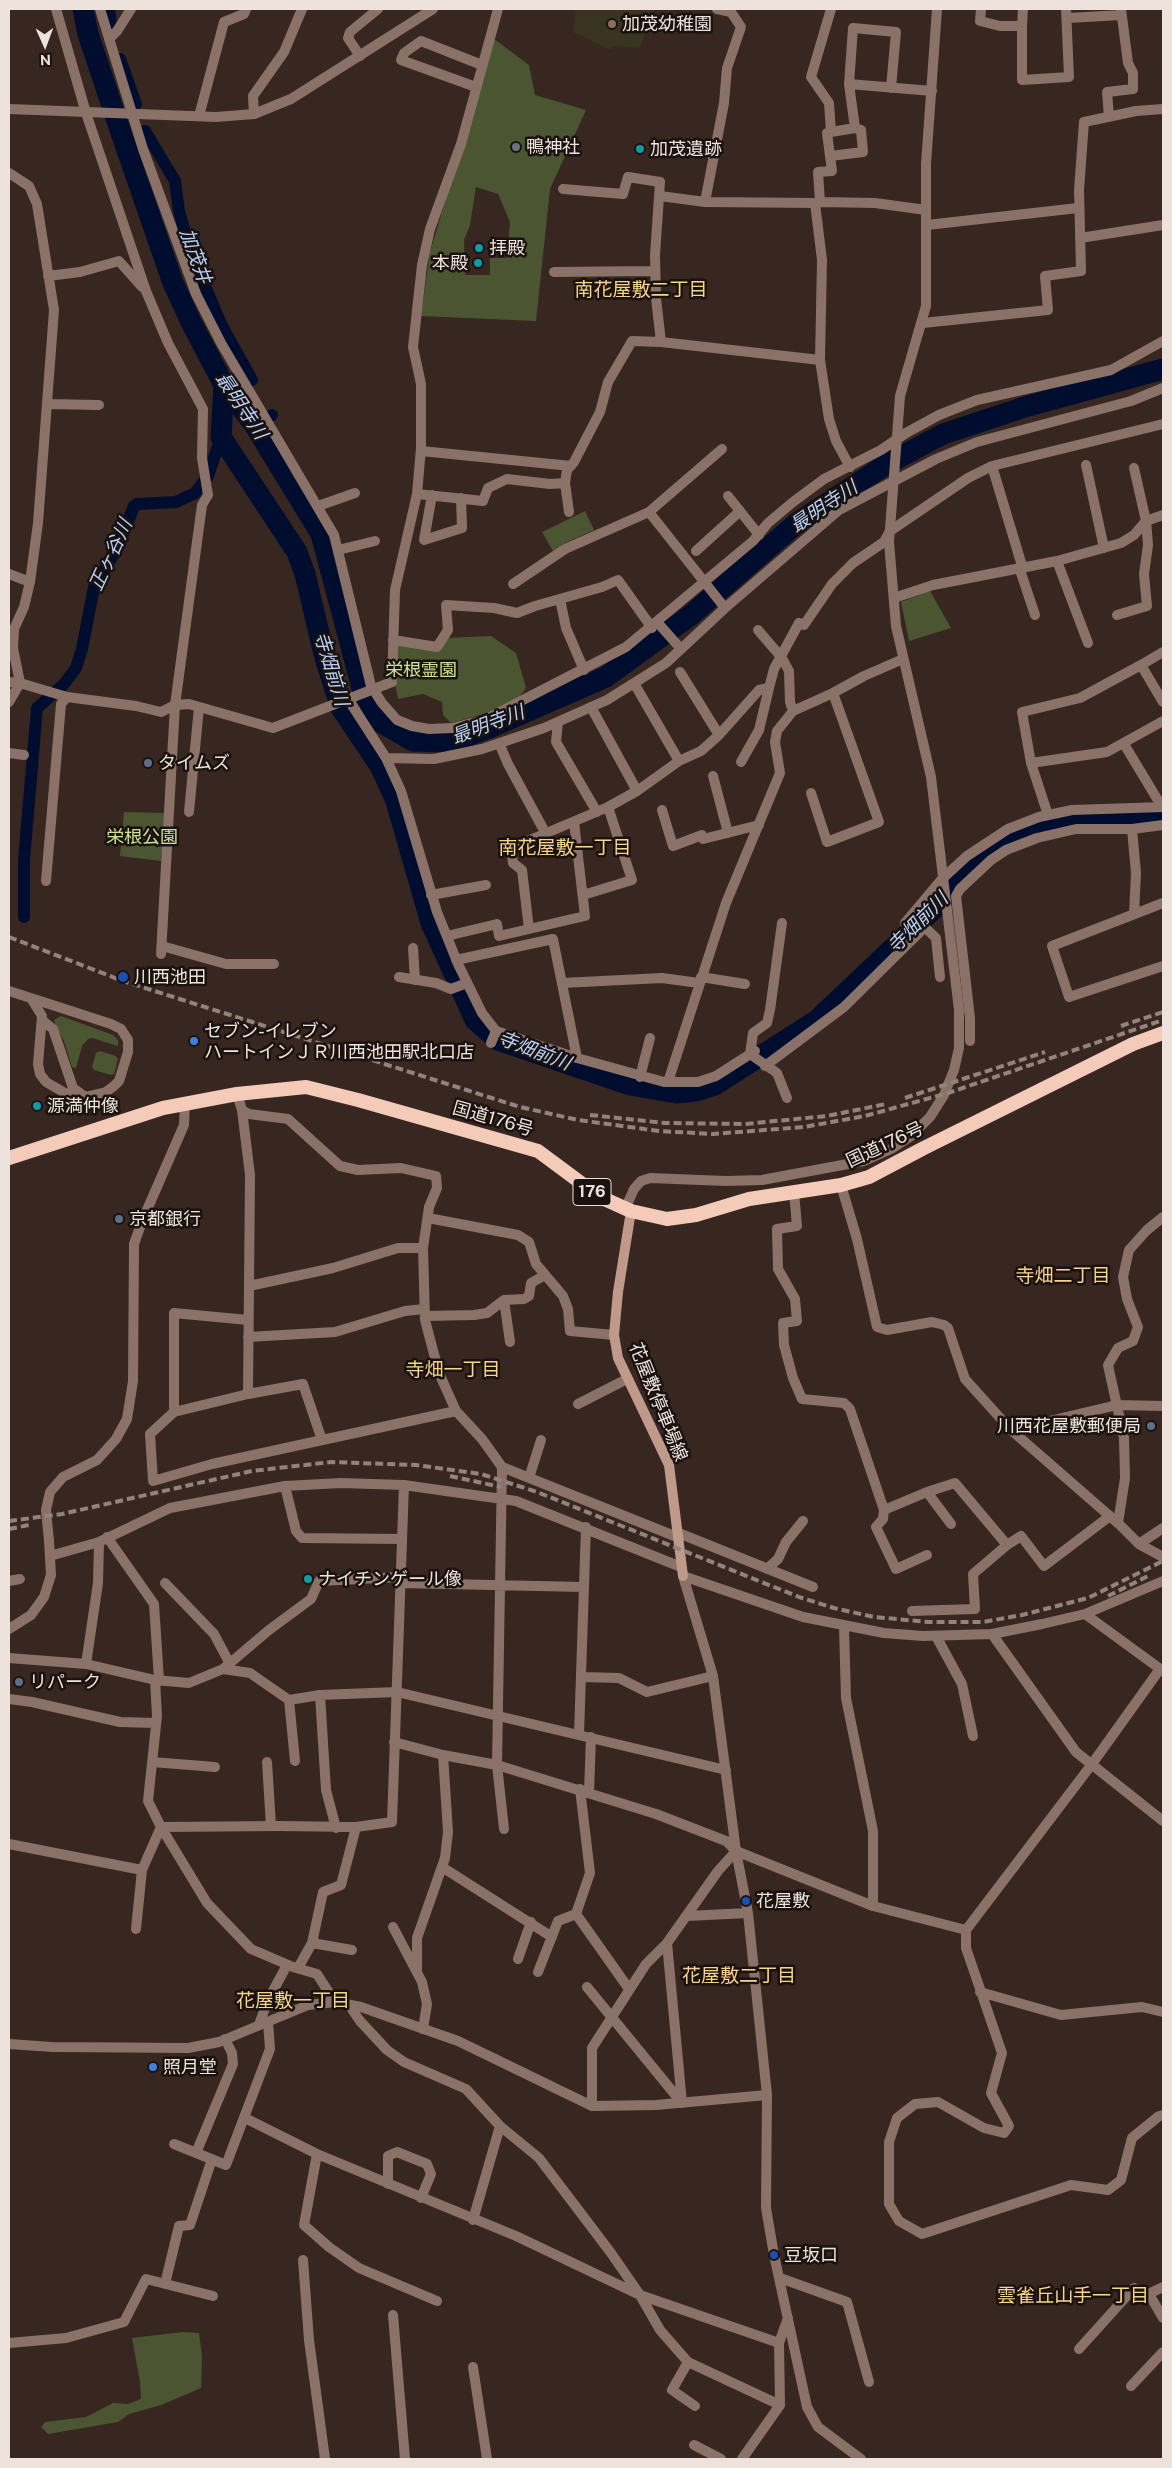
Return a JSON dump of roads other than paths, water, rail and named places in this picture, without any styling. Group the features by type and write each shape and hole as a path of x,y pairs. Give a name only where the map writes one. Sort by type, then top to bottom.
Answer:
{"highway":[{"name":"国道176号","path":"9,1158 138,1114 237,1094 306,1088 358,1100 538,1151 600,1198 628,1210 667,1218 696,1215 749,1199 841,1185 869,1178 924,1148 1133,1044 1163,1033"}],"main road":[{"name":"花屋敷停車場線","path":"628,1210 614,1335 618,1358 669,1465 682,1572"}],"street":[{"path":"100,9 130,114 196,294 221,343 334,535 371,690 397,720 412,726 429,729 452,728 484,720 626,647 655,625 759,535 768,523 793,502 824,479 896,442 939,414 977,400 1111,370 1163,341"},
{"path":"109,39 118,31 131,9"},
{"path":"199,116 224,22 244,14 246,9"},
{"path":"254,114 252,96 284,52 302,9"},
{"path":"360,56 348,38 350,32 378,9"},
{"path":"9,109 199,116 254,114 291,99 433,9"},
{"path":"9,682 20,683 64,696 136,706 161,712 175,705 189,704 273,728 392,682 395,590 418,494 421,451 421,384 413,347 422,264 430,229 461,144 498,9"},
{"path":"705,202 724,103 727,68 740,27 731,12 717,9"},
{"path":"831,9 811,77 829,103 831,132"},
{"path":"628,1210 634,1189 641,1181 650,1178 710,1181 762,1180 864,1161 891,1149 911,1136 930,1117 954,1070 959,1048 959,1010 952,948 945,908 931,777 896,626 890,531 900,396 922,323 928,286 926,164 938,9"},
{"path":"981,9 980,21 1000,26 1022,26"},
{"path":"1023,9 1022,80 1069,77 1067,13 1121,12 1128,63 1133,73 1133,89 1107,92 1109,117"},
{"path":"54,10 90,113 146,291 168,343 203,409 202,458 208,495 202,505 175,705 161,950 226,964 274,964"},
{"path":"855,128 849,84 853,28 896,32 891,88"},
{"path":"476,87 401,60 404,53 421,41 482,65"},
{"path":"849,84 932,91"},
{"path":"922,323 1048,310 1045,276 1081,271 1078,208 1084,122 1136,111 1163,109"},
{"path":"830,156 863,152 860,130 855,128 827,133 830,156 832,171 818,172 822,260 820,360 829,419 836,441 850,467"},
{"path":"9,173 29,186 37,204 54,310 38,522 30,582 24,607 14,629 13,648 20,683 9,702"},
{"path":"563,189 623,194 628,177 660,182 655,271 661,342"},
{"path":"660,196 705,202 875,203 926,210"},
{"path":"927,225 1078,208"},
{"path":"1080,238 1163,226"},
{"path":"48,276 80,272 120,261 146,291"},
{"path":"554,272 655,271"},
{"path":"569,512 565,483 567,470 600,412 608,382 632,341 661,342 820,360"},
{"path":"386,758 434,759 499,743 558,722 591,707 666,663 724,607 839,510 894,478 977,442 1130,401 1163,388"},
{"path":"47,404 99,405"},
{"path":"741,762 759,730 774,669 782,658 799,623 804,625 832,584 853,563 884,542 890,531 968,478 992,466 1163,424"},
{"path":"513,584 565,549 649,512 722,450"},
{"path":"421,451 570,466"},
{"path":"1086,465 1104,548"},
{"path":"992,466 1035,615"},
{"path":"1117,615 1147,606 1144,574 1148,545 1146,521 1134,468"},
{"path":"418,494 483,501 488,488 507,479 550,484 565,483"},
{"path":"318,506 355,493"},
{"path":"432,495 424,540 462,528 461,498"},
{"path":"728,496 759,535"},
{"path":"649,512 703,583 724,607"},
{"path":"696,551 739,512"},
{"path":"894,598 933,585 1022,569 1121,543 1134,535 1146,521 1163,515"},
{"path":"338,550 375,541"},
{"path":"1057,561 1089,630 1088,642"},
{"path":"9,574 30,582"},
{"path":"393,640 437,647 448,630 446,605 494,608 517,613 602,587 618,580 655,625 681,650"},
{"path":"560,599 568,636 584,670"},
{"path":"758,630 782,658 789,671 790,702 793,711"},
{"path":"1048,815 1032,764 1022,712 1080,698 1163,652"},
{"path":"668,1082 726,904 780,773 775,742 777,731 793,711 864,676 904,659"},
{"path":"1141,665 1163,702"},
{"path":"680,672 719,736"},
{"path":"634,683 679,761"},
{"path":"529,929 522,870 513,863 511,848 574,822 637,791 679,761 701,751 719,736 759,690 769,688"},
{"path":"810,793 827,842 879,822 833,692"},
{"path":"46,881 61,704 64,696"},
{"path":"347,699 386,758 401,791 431,896 446,936 482,1014 496,1031 577,1058 640,1076 668,1082 698,1082 757,1058 844,1007 924,928"},
{"path":"189,812 199,707"},
{"path":"591,707 637,791"},
{"path":"1032,764 1107,752 1163,721"},
{"path":"558,722 556,742 596,812"},
{"path":"499,743 508,764 546,834"},
{"path":"905,923 967,856 1008,829 1048,815 1072,810 1162,807 1124,744"},
{"path":"9,753 24,755"},
{"path":"713,776 728,833"},
{"path":"583,895 632,880 608,806"},
{"path":"662,810 673,846 702,835 703,839 759,825"},
{"path":"446,936 497,924 499,936 585,916 574,822"},
{"path":"970,1041 970,1018 956,896 960,889 991,860 1006,850 1037,838 1076,828 1132,829 1163,825"},
{"path":"1132,829 1136,873 1134,914"},
{"path":"431,896 486,885"},
{"path":"1163,903 1052,946 1069,997 1163,966"},
{"path":"912,915 936,938 940,977"},
{"path":"782,923 767,1023 753,1032 751,1036 757,1058 777,1072 788,1098"},
{"path":"456,960 553,939 577,1058"},
{"path":"413,948 415,980"},
{"path":"399,977 454,989 467,984"},
{"path":"562,983 662,978 745,984"},
{"path":"9,991 31,998 111,1024 121,1029 128,1040 128,1052 119,1081 106,1092 85,1096 65,1093 53,1088 40,1074 38,1064 42,1020 39,1008 31,998"},
{"path":"42,1020 53,1029 74,1088 85,1096"},
{"path":"491,1043 496,1031"},
{"path":"640,1076 650,1038"},
{"path":"237,1094 242,1110 250,1175 248,1394"},
{"path":"9,1629 31,1615 44,1596 51,1576 46,1510 50,1492 63,1477 96,1460 116,1440 127,1419 133,1380 134,1244 184,1125 185,1103"},
{"path":"242,1110 249,1114 288,1118 340,1166 358,1170 401,1168 436,1176 437,1188 428,1218 423,1248 424,1313 439,1373 456,1411 482,1439 502,1467 813,1587"},
{"path":"841,1185 857,1239 877,1327 887,1330 932,1322 948,1328 965,1379 1011,1430 1118,1523 1139,1544 1163,1557"},
{"path":"794,1192 796,1226 778,1229 778,1269 795,1299 797,1321 782,1323 784,1345 789,1364 802,1399 844,1403 850,1409 884,1510 883,1520 876,1527 896,1569 927,1555"},
{"path":"1118,1523 1126,1478 1124,1438 1108,1365 1118,1348 1133,1341 1138,1327 1127,1299 1123,1277 1129,1250 1147,1230 1163,1217"},
{"path":"428,1218 518,1235 529,1242 536,1264 563,1296 568,1310 570,1331 614,1335"},
{"path":"249,1286 333,1268 398,1248 423,1248"},
{"path":"248,1337 335,1332 405,1311 474,1315 487,1313 504,1300 524,1299 529,1296 531,1283 545,1275"},
{"path":"504,1300 510,1342"},
{"path":"174,1412 174,1313 248,1320"},
{"path":"578,1404 627,1379"},
{"path":"322,1440 303,1384 248,1394 174,1412 150,1434 153,1481 212,1464 456,1411"},
{"path":"1011,1430 1117,1404 1163,1406"},
{"path":"529,1478 542,1440"},
{"path":"502,1467 497,1765 504,1829"},
{"path":"884,1510 955,1482 1007,1545"},
{"path":"50,1556 103,1540 170,1508 285,1486 341,1483 404,1485 516,1501 586,1527 682,1572 803,1617 884,1634 936,1636 992,1634 1084,1614 1163,1581"},
{"path":"161,1827 271,1826 356,1828 392,1822 404,1485"},
{"path":"285,1486 296,1531 302,1538 402,1539"},
{"path":"927,1492 951,1524"},
{"path":"912,1611 975,1609 973,1574 1007,1545 1021,1536 1044,1566 1110,1516"},
{"path":"767,1569 778,1559 786,1542 803,1521"},
{"path":"579,1734 586,1527"},
{"path":"1139,1544 1163,1528"},
{"path":"86,1664 103,1540"},
{"path":"103,1540 154,1604 157,1680 148,1801 161,1827 207,1903 251,1949 317,1974 335,2002"},
{"path":"682,1572 713,1676 736,1851 748,1913 766,2095 766,2208 780,2278 807,2407 818,2428 861,2459"},
{"path":"9,1581 20,1579"},
{"path":"9,1658 31,1662 86,1664 157,1680 189,1682 227,1666 269,1630 312,1599 319,1581 401,1580 583,1587"},
{"path":"165,1583 214,1634 227,1666"},
{"path":"1084,1614 1162,1670 966,1930 966,1948 1002,2053 992,2093 1009,2126 1004,2133 984,2128 938,2102 915,2104 897,2118 889,2142 889,2204 899,2221 922,2234 1071,2185 1108,2190 1121,2180 1132,2138 1162,2118"},
{"path":"844,1627 846,1698 873,1831 873,1906"},
{"path":"992,1634 1076,1752 1163,1820"},
{"path":"936,1636 962,1684 973,1736"},
{"path":"227,1666 250,1673 289,1700 320,1695 397,1692 497,1714 726,1770"},
{"path":"582,1677 619,1678 647,1692 713,1676"},
{"path":"320,1695 326,1790 336,1828"},
{"path":"9,1699 32,1702 120,1722 155,1723"},
{"path":"289,1700 295,1761"},
{"path":"538,1972 558,1921 576,1914 590,1873 585,1791 591,1738"},
{"path":"394,1742 443,1755 497,1765 585,1791 726,1841 736,1851 873,1906 966,1930"},
{"path":"417,1971 417,1938 445,1858 448,1832 443,1755"},
{"path":"152,1762 215,1767"},
{"path":"267,1762 271,1826"},
{"path":"136,1929 142,1870 161,1827"},
{"path":"298,1968 312,1943 323,1892 341,1885 356,1828"},
{"path":"9,1844 142,1870"},
{"path":"592,2106 592,2048 646,1964 667,1943 718,1871 736,1851"},
{"path":"442,1867 552,1937"},
{"path":"687,1916 748,1913"},
{"path":"576,1914 629,1989"},
{"path":"518,1959 531,1922"},
{"path":"393,1927 422,1982 427,2004 423,2029"},
{"path":"312,1943 352,1950"},
{"path":"667,1943 682,2103"},
{"path":"174,2144 226,2165 270,2049 263,2024 267,2002 288,1964"},
{"path":"586,1987 682,2103"},
{"path":"980,1992 1061,2015 1142,2007 1163,2012"},
{"path":"9,2044 52,2047 188,2048 225,2040 308,2005 335,2002 350,2005 458,2041 592,2106 614,2107 682,2103 766,2095"},
{"path":"350,2005 360,2021 387,2050 404,2062 466,2089 500,2126 539,2158 611,2253 640,2295 660,2330 688,2362 780,2405"},
{"path":"196,2153 233,2064 232,2053 225,2040"},
{"path":"245,2118 317,2154 571,2261 640,2295 779,2343"},
{"path":"473,2220 500,2126"},
{"path":"388,2184 388,2156 397,2152 427,2164 431,2174 421,2198"},
{"path":"317,2154 304,2225 329,2247 358,2268 438,2301"},
{"path":"165,2284 178,2226 190,2225 212,2159"},
{"path":"303,2260 308,2340 325,2459"},
{"path":"780,2278 846,2302 869,2382"},
{"path":"9,2343 66,2338 124,2322 146,2279 213,2296"},
{"path":"1079,2349 1134,2288 1142,2297 1163,2286"},
{"path":"1149,2294 1163,2318"},
{"path":"393,2315 405,2459"},
{"path":"742,2459 780,2405 779,2343 788,2317"},
{"path":"1131,2386 1163,2352"},
{"path":"688,2362 672,2390 695,2406"},
{"path":"473,2367 487,2459"},
{"path":"694,2445 721,2459"}],"waterway":[{"name":"最明寺川","path":"83,9 88,34 173,283 224,385 255,426 321,534 362,688 380,722 413,741 452,742 606,677 691,615 798,522 887,464 943,434 1028,406 1163,369"},
{"name":"加茂井","path":"109,9 111,24"},
{"name":"加茂井","path":"120,59 136,104"},
{"name":"加茂井","path":"145,131 175,181 179,211 191,253 222,326 252,380"},
{"name":"最明寺川","path":"1151,373 1163,361"},
{"name":"寺畑前川","path":"224,385 221,437 297,552 305,574 325,658 341,708 380,766 396,801 431,923 475,1020 498,1040 630,1085 676,1093 696,1091 715,1085 817,1020 937,906 973,866 1005,840 1031,828 1050,824 1163,815"},
{"name":"加茂井","path":"255,426 272,415"},
{"name":"正ヶ谷川","path":"24,917 24,860 37,708 64,684 76,668 82,649 94,587 117,549 134,506 137,504 176,502 195,493 208,476 221,437"}],"railway":[{"path":"9,937 123,981 520,1107 578,1120 659,1131 713,1134 804,1127 865,1116 948,1093 1163,1020"},
{"path":"1121,1026 1163,1012"},
{"path":"905,1098 1045,1052"},
{"path":"590,1115 665,1123 745,1124 827,1116 886,1104"},
{"path":"9,1521 62,1514 252,1471 331,1462 416,1465 481,1474 537,1492 799,1597 834,1608 874,1617 928,1622 983,1622 1022,1615 1088,1598 1163,1561"},
{"path":"450,1476 501,1487"},
{"path":"9,1529 29,1525"},
{"path":"1108,1596 1148,1576"}],"place":[{"name":"加茂幼稚園","path":"612,24"},
{"name":"鴨神社","path":"516,147"},
{"name":"加茂遺跡","path":"640,149"},
{"name":"拝殿","path":"479,248"},
{"name":"本殿","path":"478,263"},
{"name":"タイムズ","path":"148,763"},
{"name":"川西池田","path":"123,977"},
{"name":"セブン-イレブン ハートインＪＲ川西池田駅北口店","path":"194,1041"},
{"name":"源満仲像","path":"37,1106"},
{"name":"京都銀行","path":"119,1219"},
{"name":"川西花屋敷郵便局","path":"1151,1426"},
{"name":"ナイチンゲール像","path":"308,1579"},
{"name":"リパーク","path":"19,1682"},
{"name":"花屋敷","path":"746,1901"},
{"name":"照月堂","path":"153,2067"},
{"name":"豆坂口","path":"774,2255"}],"district":[{"name":"南花屋敷二丁目","path":"641,290"},
{"name":"南花屋敷一丁目","path":"565,848"},
{"name":"寺畑二丁目","path":"1063,1276"},
{"name":"寺畑一丁目","path":"453,1370"},
{"name":"花屋敷二丁目","path":"739,1976"},
{"name":"花屋敷一丁目","path":"293,2001"},
{"name":"雲雀丘山手一丁目","path":"1073,2296"}],"park label":[{"name":"栄根霊園","path":"421,670"},
{"name":"栄根公園","path":"142,837"}]}
